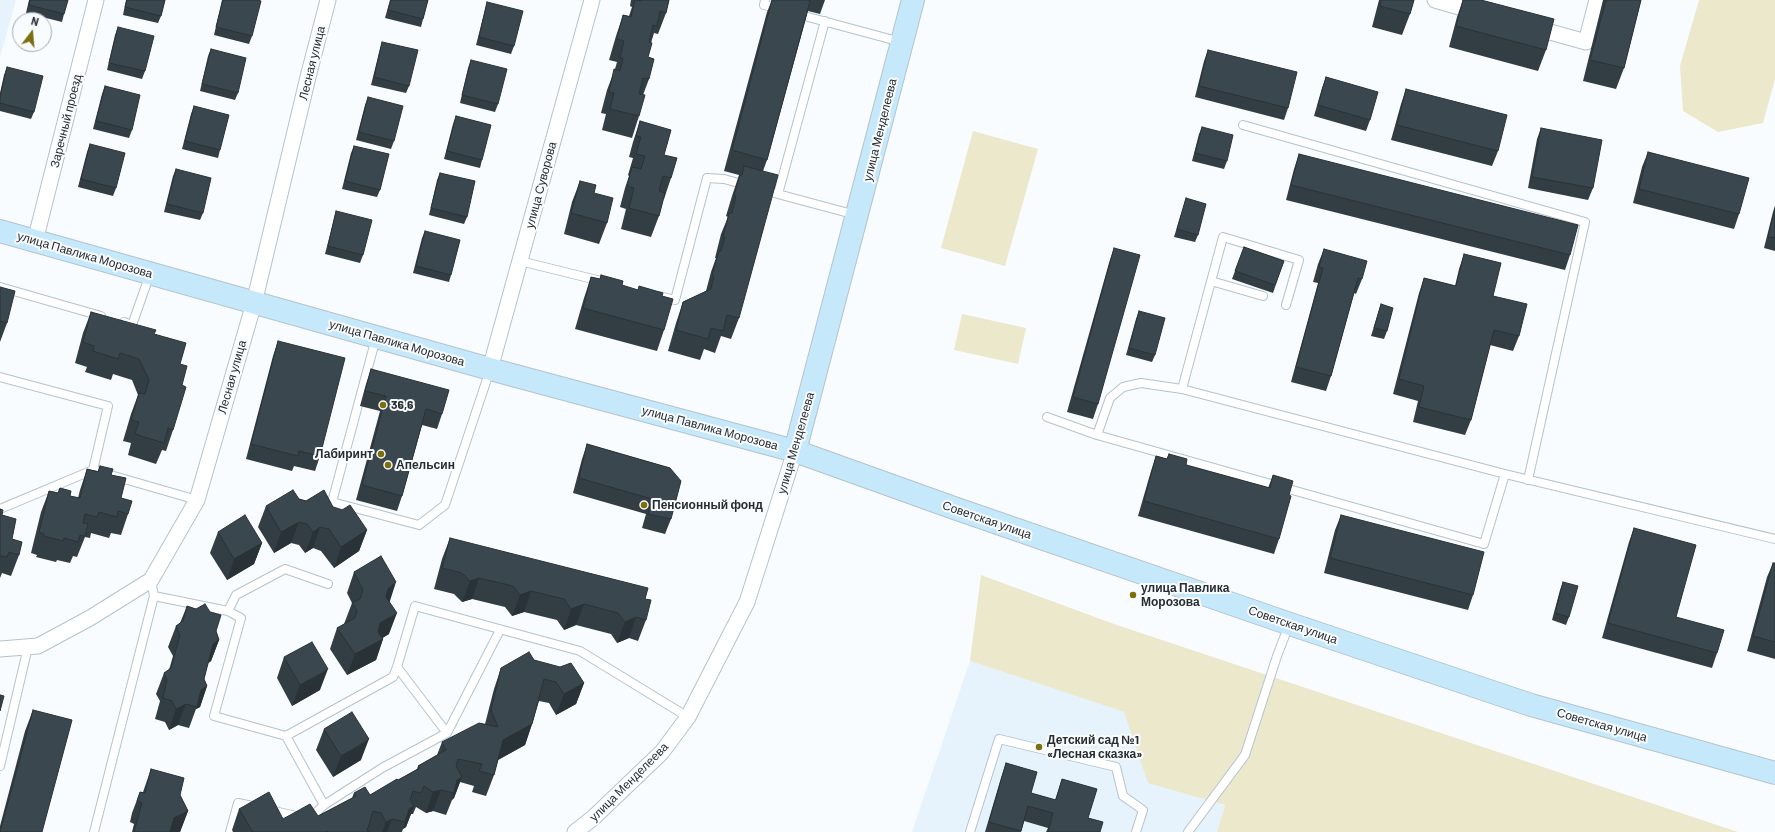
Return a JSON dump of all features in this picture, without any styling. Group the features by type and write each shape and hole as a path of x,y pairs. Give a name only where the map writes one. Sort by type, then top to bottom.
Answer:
{"street":[{"name":"Заречный проезд","path":"35,241 96,0"},
{"name":"Лесная улица","path":"0,649 38,646 90,618 151,580 196,500 254,303 328,0"},
{"name":"улица Суворова","path":"490,369 592,0"},
{"name":"улица Менделеева","path":"575,832 593,818 662,752 688,716 747,602 795,451 858,215 913,0"},
{"path":"1435,0 1495,17"},
{"path":"1518,23 1586,42 1597,0"},
{"name":"улица Павлика Морозова","path":"0,231 490,369 795,451"},
{"name":"Советская улица","path":"795,451 954,508 1290,624 1531,705 1775,773"}],"lane":[{"path":"766,0 764,5 902,42"},
{"path":"778,194 825,21"},
{"path":"1243,125 1585,222 1528,480"},
{"path":"652,294 675,300 707,178 724,179 858,215"},
{"path":"1182,389 1223,237 1299,260 1286,305"},
{"path":"520,261 613,284"},
{"path":"0,287 132,325 150,273"},
{"path":"1211,281 1263,296"},
{"path":"376,337 332,502 418,526 445,505 490,369"},
{"path":"0,377 108,406 93,470"},
{"path":"1097,435 1110,398 1123,387 1141,383 1182,389 1528,480 1775,539"},
{"path":"1047,417 1097,435 1484,544 1505,474"},
{"path":"0,509 93,470 196,500"},
{"path":"228,611 236,595 285,569 328,584"},
{"path":"94,832 154,596 151,580"},
{"path":"154,596 228,611 241,618 214,716 286,736 393,677 414,606 580,651 688,716"},
{"path":"1188,832 1245,755 1277,656 1290,624"},
{"path":"230,832 238,803 310,819 324,805 382,768 447,733 500,630"},
{"path":"0,766 28,647"},
{"path":"397,667 447,733"},
{"path":"286,736 324,805"},
{"path":"970,832 999,738 1116,767 1123,796 1143,810 1136,832"}],"shaded area":[{"path":"0,0 16,0 12,12 0,57"},
{"path":"1699,0 1775,0 1775,79 1763,123 1718,132 1683,111 1680,66"},
{"path":"973,131 1038,149 1005,266 941,248"},
{"path":"962,314 1026,328 1018,364 954,350"},
{"path":"981,575 1114,624 1738,832 1217,832 1225,805 1148,783 1124,712 970,661"},
{"name":"Детский сад №1 «Лесная сказка»","path":"970,661 1124,712 1149,782 1225,805 1217,832 912,832"}],"building":[{"path":"30,0 68,0 64,14 29,5"},
{"path":"127,0 165,0 161,16 125,7"},
{"path":"223,0 261,1 252,36 216,27"},
{"path":"391,0 428,0 423,19 388,10"},
{"path":"635,0 669,0 666,13 660,11 657,26 653,25 649,42 652,43 648,57 654,59 649,79 643,78 639,94 645,95 639,116 610,109 614,93 609,92 614,69 620,71 623,58 620,58 624,41 617,39 623,15 631,17"},
{"path":"772,0 810,1 767,160 732,150"},
{"path":"1381,0 1414,0 1410,14 1380,6"},
{"path":"1463,0 1481,0 1554,19 1546,50 1456,26"},
{"path":"1606,0 1641,0 1624,68 1590,60"},
{"path":"487,2 523,11 514,46 479,37"},
{"path":"118,27 154,36 145,71 109,63"},
{"path":"382,42 418,50 409,86 374,77"},
{"path":"211,49 246,58 238,93 202,84"},
{"path":"1208,50 1297,72 1288,108 1199,86"},
{"path":"471,60 507,69 498,104 462,95"},
{"path":"7,67 43,76 34,112 0,103"},
{"path":"1326,77 1378,92 1370,120 1318,105"},
{"path":"105,86 140,95 132,130 96,121"},
{"path":"1406,89 1507,115 1498,151 1397,125"},
{"path":"368,97 403,106 394,141 359,132"},
{"path":"194,106 229,115 220,150 185,141"},
{"path":"456,116 491,125 482,160 447,151"},
{"path":"640,121 671,130 664,155 677,158 671,178 663,176 659,191 665,193 659,216 629,208 634,188 627,186 632,167 641,169 645,156 636,154 641,137 636,136"},
{"path":"1202,127 1233,135 1227,161 1195,153"},
{"path":"1541,128 1602,140 1593,188 1532,177"},
{"path":"90,144 125,153 116,188 81,179"},
{"path":"354,146 389,154 380,190 345,181"},
{"path":"1648,152 1749,178 1739,214 1639,189"},
{"path":"1299,154 1578,225 1570,255 1291,185"},
{"path":"744,166 778,175 739,318 727,315 723,331 711,328 708,339 676,330 683,302 711,289 714,276 712,275 719,251 721,251 729,213 732,213 736,196 734,195"},
{"path":"176,169 211,178 203,213 167,204"},
{"path":"440,173 475,181 467,217 431,208"},
{"path":"580,181 596,185 594,193 613,198 607,223 571,213"},
{"path":"1186,198 1206,204 1198,235 1177,229"},
{"path":"1775,208 1775,238 1768,237"},
{"path":"336,211 372,220 363,255 328,246"},
{"path":"425,231 460,240 451,275 416,266"},
{"path":"1244,247 1284,261 1275,285 1235,271"},
{"path":"1114,248 1140,255 1098,404 1073,397"},
{"path":"1324,249 1367,261 1362,279 1358,278 1331,376 1296,367 1323,268 1319,267"},
{"path":"1464,254 1501,263 1493,296 1527,304 1519,336 1494,330 1471,420 1419,407 1424,386 1399,379 1424,278 1456,286"},
{"path":"601,275 623,281 622,285 638,290 639,286 663,293 662,296 673,299 664,330 583,308 591,277 600,279"},
{"path":"0,287 15,291 7,323 0,321"},
{"path":"1381,304 1393,308 1387,331 1374,328"},
{"path":"1139,311 1165,318 1155,355 1129,348"},
{"path":"91,312 156,330 154,334 186,343 180,364 187,366 182,385 186,387 173,430 168,428 164,443 135,434 139,422 131,420 139,393 145,394 149,380 139,359 120,353 118,359 93,351 94,346 83,342"},
{"path":"278,341 345,358 320,456 299,451 298,456 251,444"},
{"name":"Апельсин","path":"371,369 449,390 442,414 426,409 402,496 362,485 386,396 365,391"},
{"path":"587,444 670,468 681,481 671,519 648,514 652,499 579,478"},
{"path":"1169,454 1187,459 1186,465 1270,488 1273,475 1293,481 1289,495 1291,496 1279,539 1144,501 1156,456 1167,459"},
{"path":"100,466 113,469 111,475 126,478 121,498 132,501 128,514 118,511 117,517 99,512 97,517 85,514 83,523 88,524 85,536 80,535 78,542 64,538 63,541 44,536 44,534 39,532 49,491 58,493 60,488 71,491 70,496 80,498 87,469 98,472"},
{"path":"293,490 299,499 306,501 324,490 333,507 342,510 350,505 367,530 341,547 329,529 320,527 313,532 307,524 299,522 281,532 266,506"},
{"path":"0,509 3,510 2,515 16,519 12,539 22,542 19,555 9,552 7,557 0,556"},
{"path":"245,515 262,543 234,559 218,532"},
{"path":"1341,515 1484,552 1473,595 1330,558"},
{"path":"1634,528 1696,545 1676,617 1724,630 1717,653 1608,623"},
{"path":"450,538 648,588 645,599 651,600 646,620 636,617 625,622 618,613 584,604 571,609 564,599 531,591 520,595 513,586 479,578 470,581 462,573 442,568"},
{"path":"381,556 396,582 388,588 386,597 397,613 380,623 378,632 383,639 355,654 337,628 355,618 357,610 352,603 360,599 363,590 354,572"},
{"path":"1773,563 1775,563 1775,642 1753,636"},
{"path":"1563,582 1578,586 1569,617 1555,613"},
{"path":"205,604 210,612 221,615 216,631 219,640 213,644 204,679 207,686 201,690 197,707 186,704 176,709 172,701 163,698 167,680 164,673 171,668 180,635 176,626 183,621 187,606 196,609"},
{"path":"312,642 328,669 300,685 284,657"},
{"path":"529,652 534,660 560,667 571,663 584,683 564,694 556,682 544,679 532,724 503,740 494,775 479,771 482,764 458,759 456,766 462,777 457,780 454,793 441,790 433,792 424,786 421,793 413,791 410,800 414,806 409,809 405,822 392,819 386,822 381,813 373,811 367,831 370,832 253,832 239,809 269,792 283,819 310,804 318,816 356,796 354,793 365,787 370,795 397,779 398,780 420,768 418,766 446,750 442,742 479,723 498,727 491,710 501,668"},
{"path":"0,695 4,696 0,711"},
{"path":"33,710 72,720 42,832 0,832"},
{"path":"352,712 369,739 341,756 324,729"},
{"path":"1006,763 1037,772 1031,793 1056,800 1062,779 1097,789 1088,818 1103,822 1100,832 1048,832 1053,813 1028,806 1021,831 989,822"},
{"path":"151,769 184,778 180,795 188,811 174,818 170,832 134,832 142,803 137,801 140,792 145,793"}],"place":[{"name":"36,6","path":"383,405"},
{"name":"Лабиринт","path":"381,454"},
{"name":"Апельсин","path":"388,465"},
{"name":"Пенсионный фонд","path":"644,505"},
{"name":"улица Павлика Морозова","path":"1133,595"},
{"name":"Детский сад №1 «Лесная сказка»","path":"1039,747"}]}
